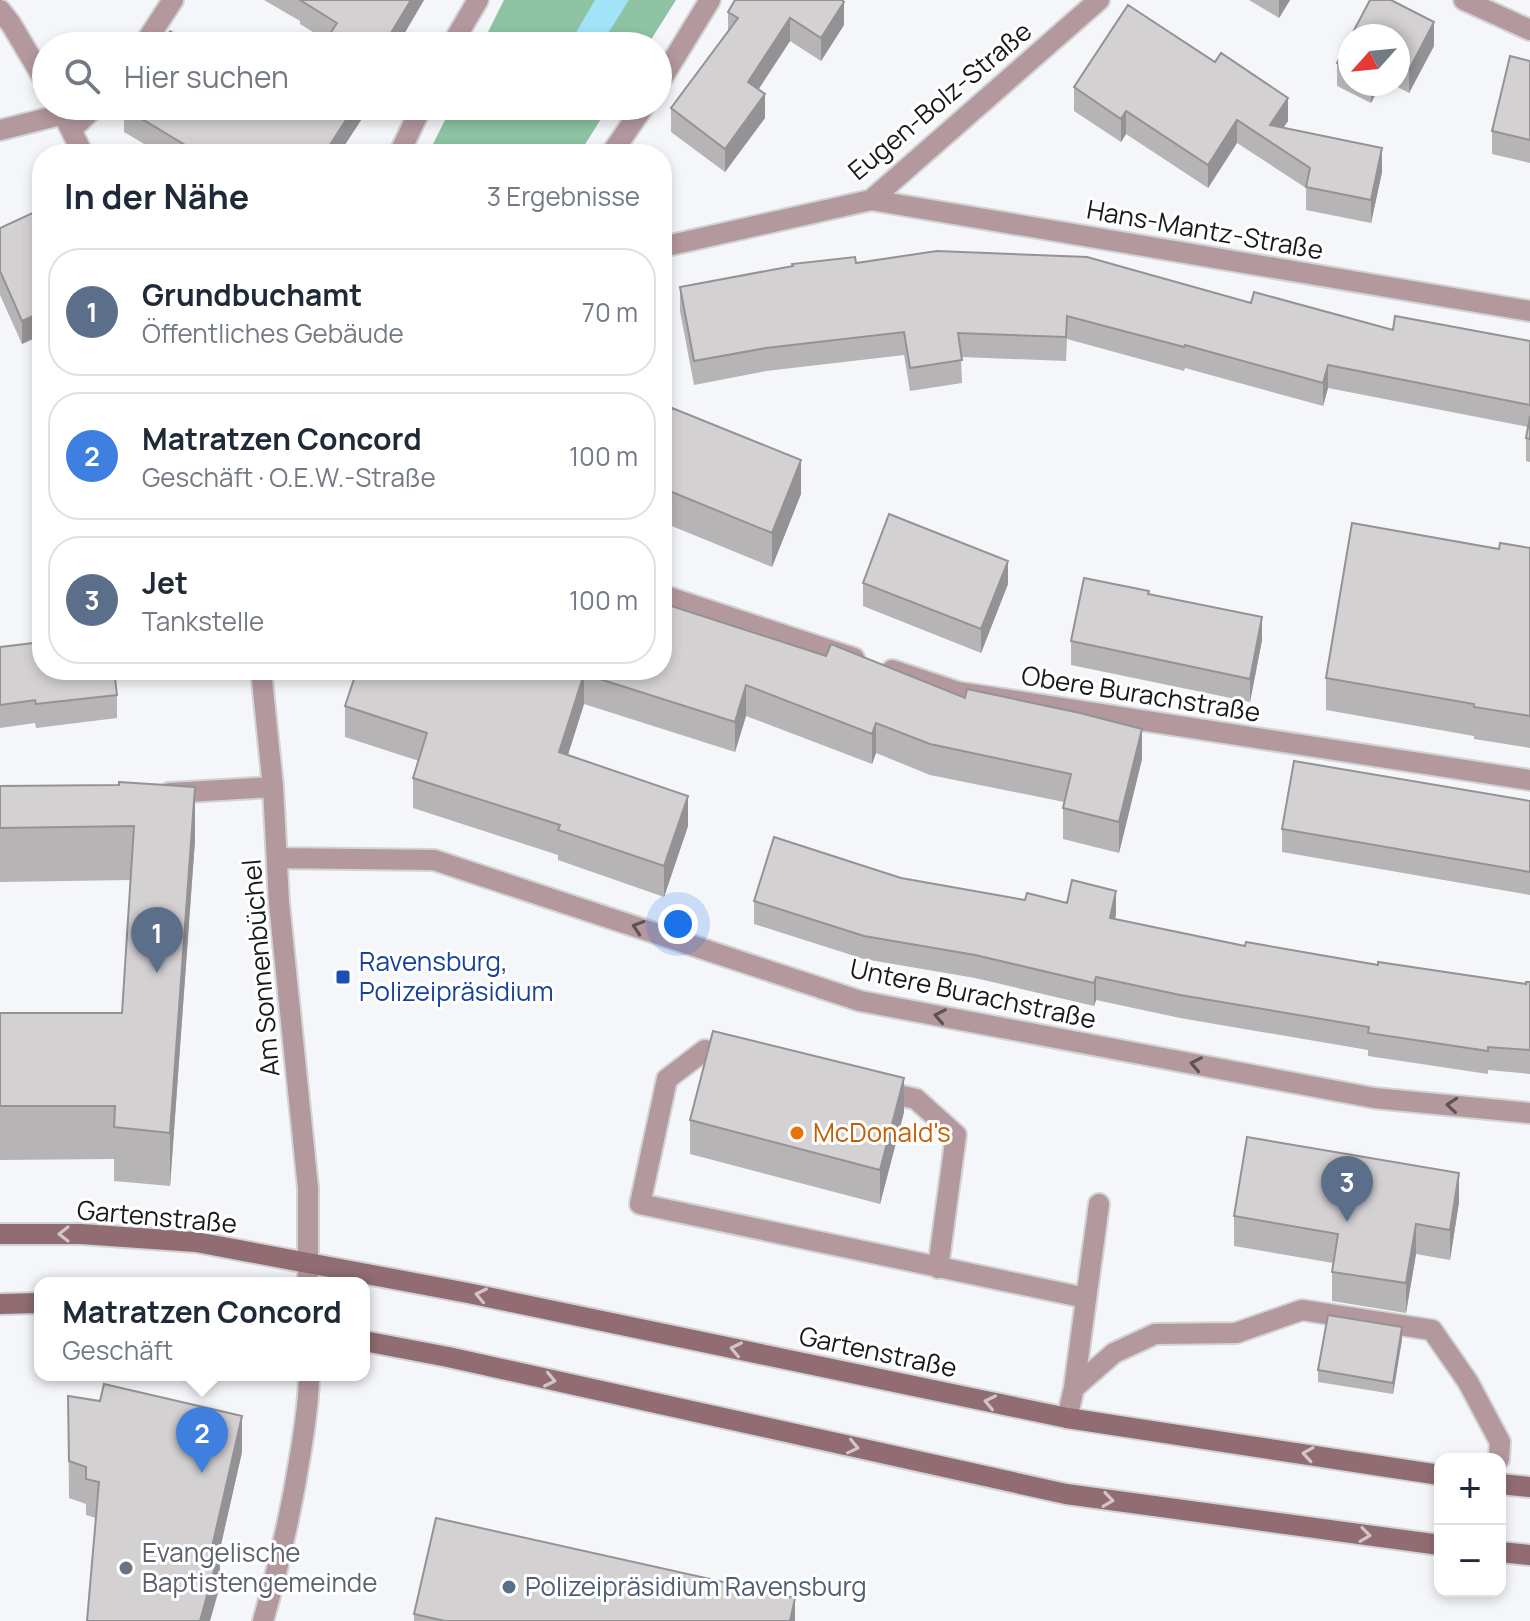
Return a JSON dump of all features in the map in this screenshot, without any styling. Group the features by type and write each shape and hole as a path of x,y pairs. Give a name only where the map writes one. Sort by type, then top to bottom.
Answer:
{"main road":[{"name":"Gartenstraße","path":"0,1234 81,1234 196,1242 308,1273 340,1277"},
{"name":"Gartenstraße","path":"370,1281 468,1293 1067,1418 1434,1474"},
{"path":"0,1304 34,1303"},
{"path":"370,1342 1066,1494 1434,1544"},
{"path":"1506,1485 1530,1487"},
{"path":"1506,1553 1530,1555"}],"street":[{"path":"152,32 173,0"},
{"path":"459,32 478,0"},
{"path":"672,62 710,0"},
{"name":"Eugen-Bolz-Straße","path":"672,245 871,200 1099,0"},
{"path":"1464,0 1530,30"},
{"path":"0,10 32,59"},
{"path":"0,130 46,120"},
{"path":"67,120 78,144"},
{"path":"404,144 415,120"},
{"path":"618,144 634,120"},
{"name":"Hans-Mantz-Straße","path":"871,200 1530,311"},
{"name":"Obere Burachstraße","path":"672,598 958,692 1530,780"},
{"name":"Am Sonnenbüchel","path":"262,680 273,787 281,918 308,1188 308,1273"},
{"path":"151,794 273,787"},
{"name":"Untere Burachstraße","path":"277,858 434,860 860,1001 1374,1098 1530,1113"},
{"path":"750,1060 705,1050 667,1079 640,1204 1086,1298"},
{"path":"856,1085 916,1099 956,1135 938,1268"},
{"path":"1067,1418 1074,1388 1099,1204"},
{"path":"1074,1388 1114,1353 1155,1334 1236,1333 1302,1310 1432,1330 1468,1382 1500,1442 1499,1453"},
{"path":"263,1621 293,1499 309,1402 309,1381"}],"green space":[{"path":"504,0 676,0 656,32 488,32"},
{"path":"445,120 600,120 585,144 433,144"}],"water":[{"path":"595,0 629,0 609,32 576,32"}],"building":[{"path":"300,0 411,0 392,32 331,32 337,23"},
{"path":"735,0 844,2 821,38 790,18 748,82 765,94 725,149 672,107 738,18 728,12"},
{"path":"1370,0 1391,0 1434,22 1410,68 1410,24 1357,24"},
{"path":"1128,5 1215,62 1221,53 1288,98 1270,125 1382,148 1371,200 1306,187 1310,168 1237,120 1208,165 1126,111 1121,119 1074,87"},
{"path":"1510,56 1530,61 1530,140 1492,131"},
{"path":"144,120 346,120 330,144 183,144"},
{"path":"32,213 32,316 22,321 0,271 0,228"},
{"path":"937,251 1087,257 1251,303 1254,292 1393,330 1395,316 1530,341 1530,405 1328,365 1323,383 1067,316 1066,337 958,333 962,360 910,368 904,332 766,348 694,361 680,287 792,264 855,257 856,263"},
{"path":"672,408 801,460 772,533 672,492"},
{"path":"1530,416 1530,439 1526,438"},
{"path":"889,514 1008,561 981,629 863,583"},
{"path":"1352,523 1499,549 1500,543 1530,548 1530,716 1326,678"},
{"path":"1084,578 1262,617 1250,679 1071,641"},
{"path":"672,606 826,656 831,644 965,698 967,689 1142,729 1119,822 1063,808 1071,774 930,744 876,723 872,734 746,685 735,722 603,680 672,680"},
{"path":"32,643 32,680 115,680 117,695 0,705 0,647"},
{"path":"354,680 582,680 559,752 688,796 664,866 558,830 560,825 413,778 427,733 345,706"},
{"path":"1294,761 1530,801 1530,872 1282,829"},
{"path":"119,782 195,787 170,1133 114,1127 115,1106 0,1106 0,1013 122,1013 134,826 0,828 0,786 119,785"},
{"path":"774,837 901,878 1025,900 1027,893 1067,903 1072,880 1116,891 1110,918 1245,946 1246,942 1378,965 1378,962 1526,984 1530,982 1530,1050 1488,1047 1488,1051 1368,1033 1369,1027 1180,995 1096,977 1094,983 975,955 864,936 754,901"},
{"name":"McDonald's","path":"713,1031 904,1078 880,1170 690,1120"},
{"path":"1247,1137 1459,1173 1450,1230 1416,1224 1406,1283 1332,1272 1338,1234 1234,1216"},
{"path":"1328,1315 1402,1327 1393,1383 1318,1370"},
{"path":"104,1384 242,1416 212,1547 220,1549 200,1621 87,1621 99,1482 86,1479 86,1467 69,1461 68,1396 100,1401"},
{"path":"436,1518 795,1598 790,1621 445,1621 414,1614"}],"place":[{"name":"Grundbuchamt","path":"157,973"},
{"name":"Ravensburg, Polizeipräsidium","path":"343,977"},
{"name":"McDonald's","path":"797,1133"},
{"name":"Jet","path":"1347,1222"},
{"name":"Matratzen Concord","path":"202,1473"},
{"name":"Evangelische Baptistengemeinde","path":"126,1568"},
{"name":"Polizeipräsidium Ravensburg","path":"509,1587"}]}
